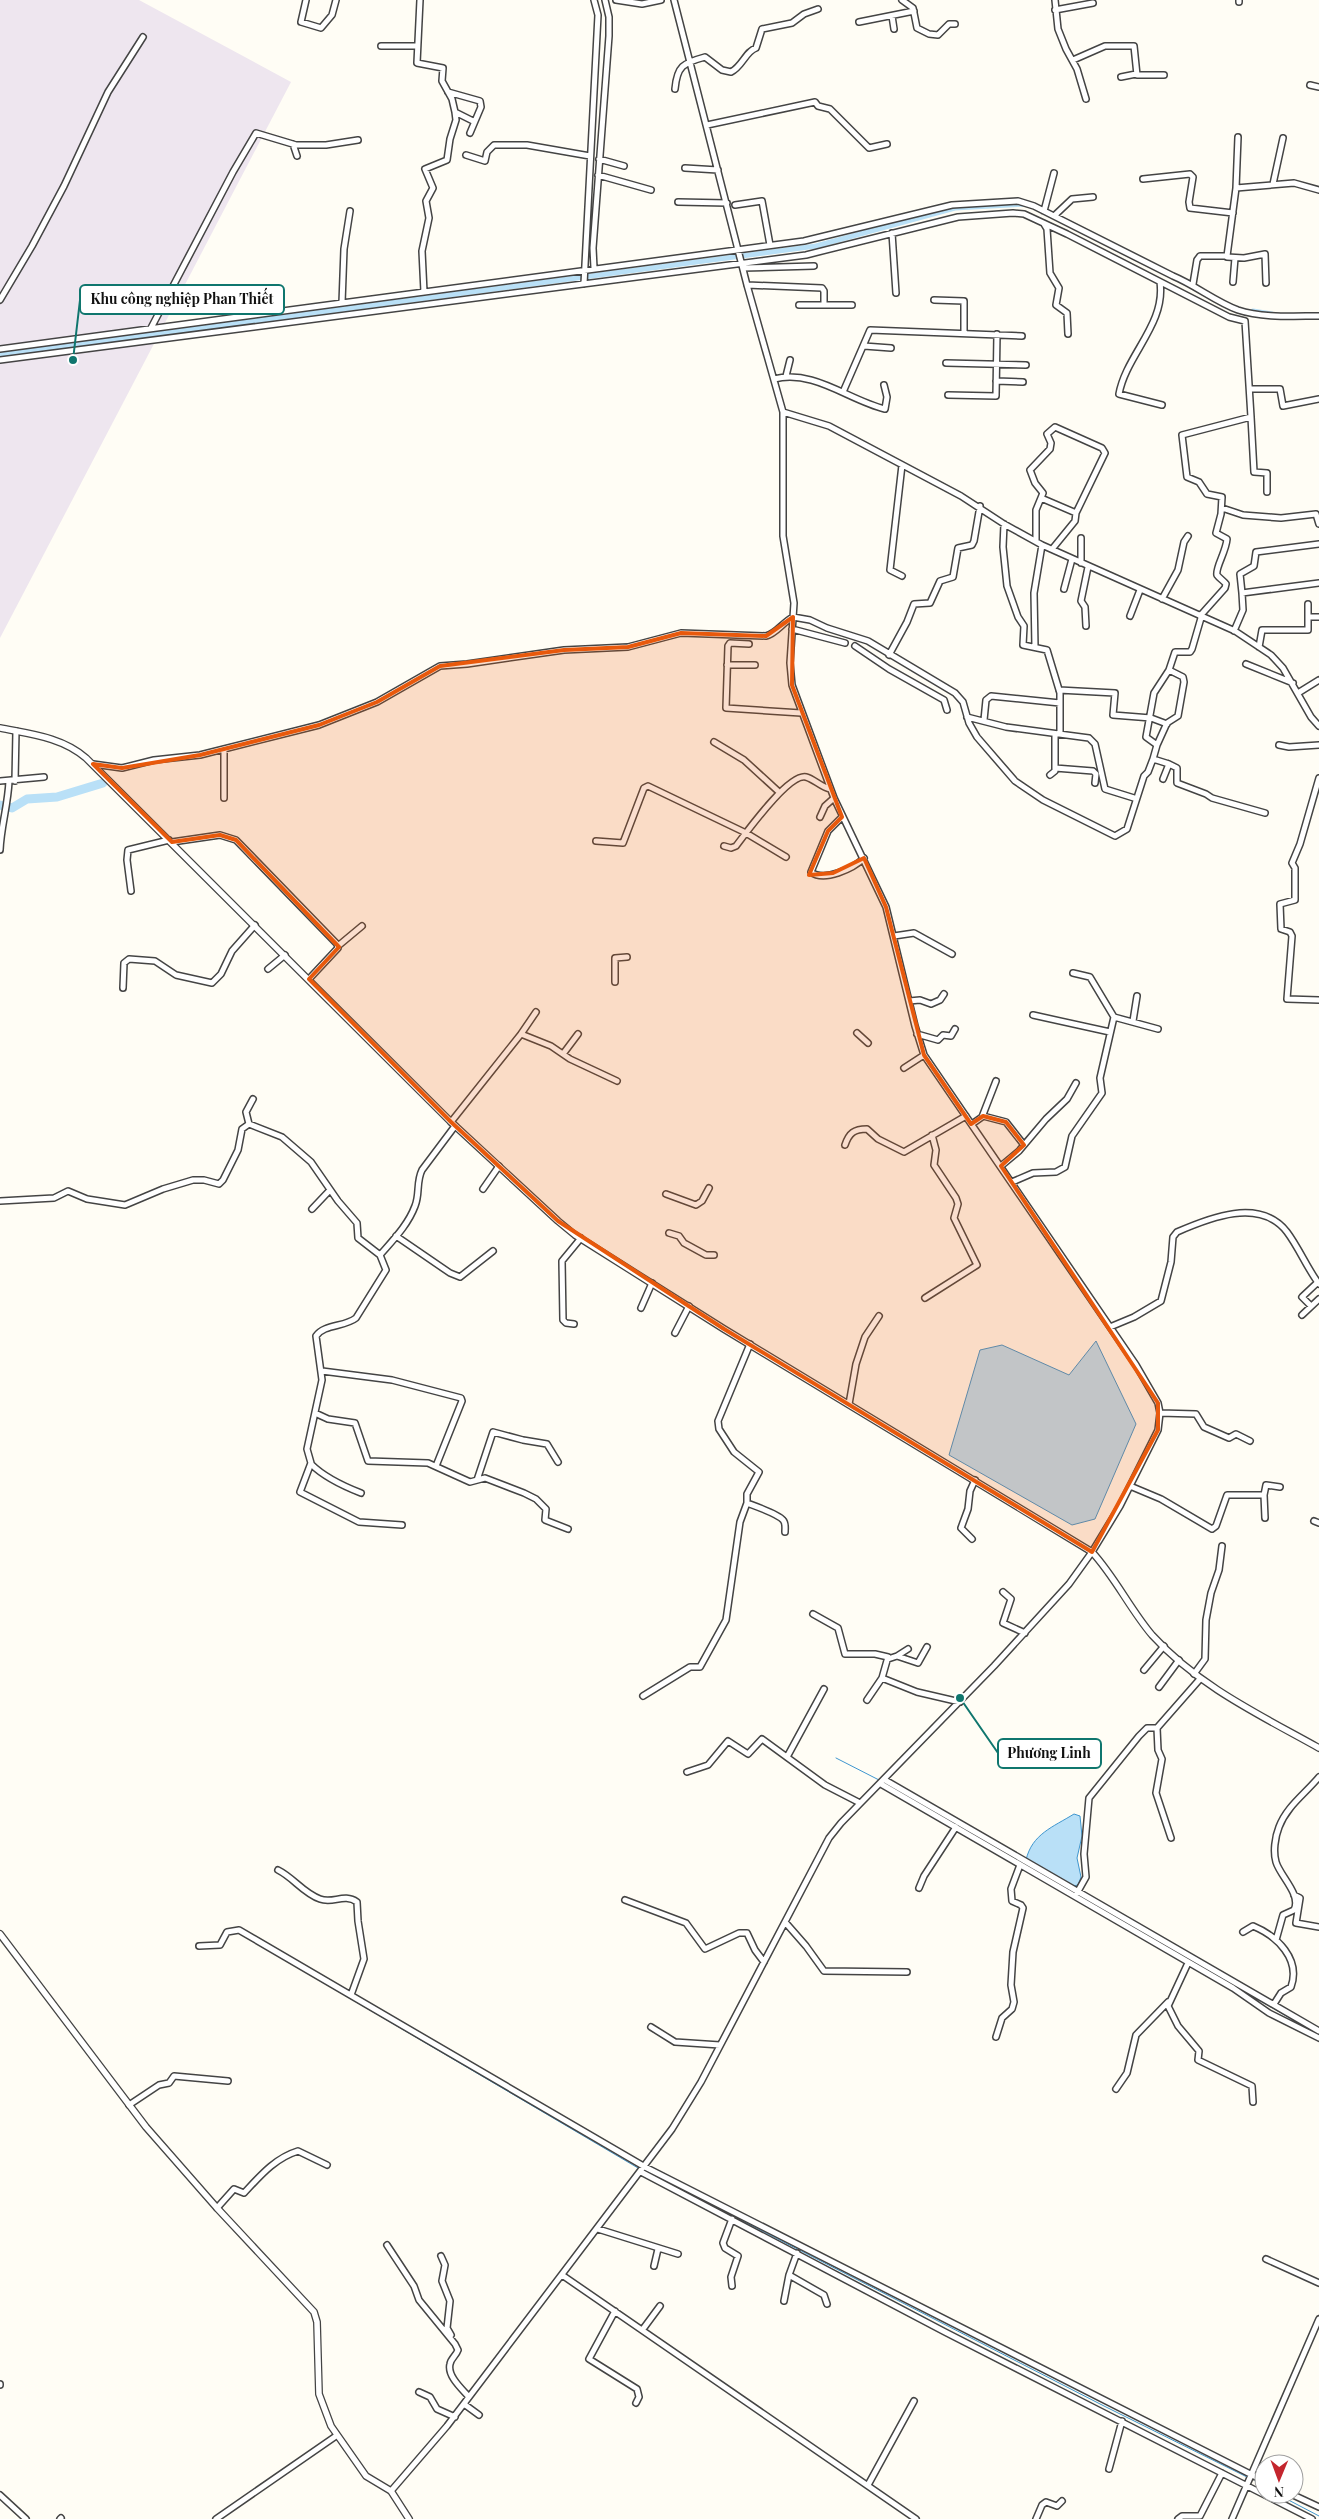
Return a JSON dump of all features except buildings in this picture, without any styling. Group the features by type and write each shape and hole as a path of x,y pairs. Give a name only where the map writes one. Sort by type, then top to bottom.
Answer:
{"street":[{"path":"306,0 301,22 321,28 332,15 336,0"},
{"path":"420,0 417,63 443,68 441,78 448,92 456,120 450,138 447,160 425,169 433,188 426,201 429,218 422,251 424,292"},
{"path":"584,282 598,15 594,0"},
{"path":"594,268 593,248 608,36 608,13 605,0"},
{"path":"616,0 642,4 661,0"},
{"path":"390,2491 470,2397 672,2130 701,2082 829,1838 1024,1633 1069,1584 1092,1552 1130,1486 1158,1430 1160,1413 1154,1392 924,1055 917,1034 894,936 880,892 830,789 801,713 790,677 793,593 783,536 783,412 738,250 674,0"},
{"path":"902,0 910,5 914,11 916,25 929,34 938,35 948,24 955,24"},
{"path":"1055,0 1058,29 1081,78 1086,99"},
{"path":"1055,10 1093,3"},
{"path":"674,88 679,69 690,62 704,57 722,70 731,72 742,64 752,49 756,48 762,29 792,23 804,14 818,9"},
{"path":"859,22 914,11"},
{"path":"598,15 608,13"},
{"path":"892,16 894,29"},
{"path":"0,300 64,186 108,92 143,37"},
{"path":"381,46 417,46"},
{"path":"1072,60 1105,46 1134,46 1136,49 1136,74"},
{"path":"1121,77 1136,74 1164,75"},
{"path":"1310,85 1319,87"},
{"path":"448,92 480,101 480,107 473,121 470,133"},
{"path":"706,125 815,102 818,106 830,109 869,148 887,144"},
{"path":"455,112 473,121"},
{"path":"151,328 255,134 260,133 293,144 326,146 358,140"},
{"path":"1227,257 1236,188 1238,138"},
{"path":"1273,184 1283,138"},
{"path":"293,144 297,156"},
{"path":"466,155 486,161 489,147 494,145 527,145 590,156"},
{"path":"599,159 624,166"},
{"path":"684,168 718,170"},
{"path":"1044,211 1054,173"},
{"path":"1143,179 1190,174 1193,177 1188,202 1190,208 1233,213"},
{"path":"598,175 651,190"},
{"path":"1236,188 1294,183 1319,190"},
{"path":"1054,216 1072,199 1094,197"},
{"path":"736,205 762,201 770,244"},
{"path":"0,349 738,250 820,238 952,205 1018,201 1044,211 1193,284 1230,306 1244,311 1319,316"},
{"path":"678,202 727,203"},
{"path":"342,302 344,249 350,211"},
{"path":"0,360 584,282 816,254 958,217 1019,213 1044,223 1229,317 1246,321 1254,472 1267,473 1267,492"},
{"path":"1044,223 1047,229 1050,273 1059,288 1056,306 1067,313 1068,334"},
{"path":"892,233 896,293"},
{"path":"1193,284 1197,260 1200,256 1235,258 1265,254 1266,283"},
{"path":"1233,282 1235,258"},
{"path":"742,263 814,266"},
{"path":"1160,282 1154,317 1146,340 1126,374 1119,394 1162,405"},
{"path":"748,285 822,288 824,291 824,305"},
{"path":"934,300 964,301 964,332"},
{"path":"799,304 852,305"},
{"path":"843,392 870,330 964,332 1022,336"},
{"path":"948,395 996,396 997,334"},
{"path":"864,346 891,348"},
{"path":"786,376 790,360"},
{"path":"946,363 1026,365"},
{"path":"774,379 786,376 820,382 885,409 884,385"},
{"path":"996,381 1023,382"},
{"path":"1250,389 1279,389 1283,406 1319,399"},
{"path":"783,412 829,426 980,506 1004,524 1042,545 1053,548 1081,564 1200,617 1234,630 1277,662 1293,683 1319,726"},
{"path":"1157,745 1146,737 1154,693 1169,670 1177,651 1190,652 1192,649 1200,617 1225,588 1226,584 1217,574 1217,565 1224,557 1227,542 1225,537 1216,533 1222,508 1222,497 1207,494 1199,482 1186,477 1182,435 1251,417"},
{"path":"1036,541 1036,510 1042,491 1035,483 1030,470 1051,447 1052,443 1047,434 1055,427 1102,448 1105,452 1076,513 1075,521 1053,548"},
{"path":"902,465 890,570 902,576"},
{"path":"1041,498 1076,513"},
{"path":"889,655 907,622 914,604 930,603 940,581 953,576 958,548 972,545 980,506"},
{"path":"1222,508 1243,515 1281,518 1316,514 1319,524"},
{"path":"1004,524 1004,562 1010,596 1018,617 1024,626 1023,645 1046,650 1059,690 1060,703 1055,772 1050,775"},
{"path":"1162,599 1178,570 1184,542 1188,536"},
{"path":"1081,538 1081,564"},
{"path":"1234,630 1243,610 1240,574 1254,566 1256,552 1319,544"},
{"path":"1035,647 1034,593 1042,545"},
{"path":"1064,589 1072,559"},
{"path":"1086,626 1085,607 1081,601 1088,567"},
{"path":"1242,592 1319,582"},
{"path":"1130,616 1140,590"},
{"path":"1259,647 1261,631 1307,631 1308,604"},
{"path":"1308,617 1319,617"},
{"path":"93,764 122,768 154,760 224,756 347,715 394,693 440,666 564,650 628,647 681,633 766,636 772,634 781,624 810,620 827,628 868,641 955,693 963,702 967,717 977,737 1023,788 1115,836 1127,829 1144,776 1148,772 1157,745 1167,724 1178,716 1184,682 1183,677 1169,670"},
{"path":"793,623 845,643"},
{"path":"749,644 728,644 727,710 801,713"},
{"path":"855,646 944,700 946,710"},
{"path":"1246,664 1293,683"},
{"path":"727,665 755,665"},
{"path":"1298,693 1319,680"},
{"path":"1059,690 1115,693 1113,715 1150,718 1167,724"},
{"path":"984,720 986,700 991,696 1060,703"},
{"path":"967,717 1006,727 1092,739 1101,763 1105,789 1112,793 1134,798"},
{"path":"0,728 71,746 93,764 453,1124 558,1221 581,1238 750,1344 1092,1552 1105,1565 1142,1622 1194,1674 1319,1748"},
{"path":"15,781 16,731"},
{"path":"714,742 744,760 779,792"},
{"path":"1279,745 1319,745"},
{"path":"224,756 224,798"},
{"path":"1153,759 1177,768 1177,783 1212,798 1265,813"},
{"path":"1163,779 1169,764"},
{"path":"1055,768 1093,771 1096,774 1095,783"},
{"path":"724,846 734,848 771,800 779,792 804,777 830,789"},
{"path":"0,781 44,778"},
{"path":"1319,778 1292,863 1295,868 1295,900 1282,903 1280,914 1281,929 1290,932 1292,936 1286,999 1319,1000"},
{"path":"0,850 3,820 7,810 9,781"},
{"path":"596,841 623,843 644,788 648,786 746,833 786,857"},
{"path":"820,816 834,798"},
{"path":"842,816 828,831 811,872 814,874 833,874 850,868 864,858"},
{"path":"131,891 127,860 128,850 171,841 220,835 236,840 326,931 338,946"},
{"path":"123,988 124,964 129,959 159,962 173,974 212,983 220,974 232,951 255,925"},
{"path":"309,979 338,946 362,926"},
{"path":"894,936 914,933 952,954"},
{"path":"268,969 285,955"},
{"path":"615,982 615,958 627,957"},
{"path":"1012,1182 1033,1173 1056,1172 1065,1167 1072,1136 1102,1093 1100,1078 1114,1017 1090,977 1073,973"},
{"path":"909,1001 920,1000 931,1004 940,1000 944,994"},
{"path":"1133,1021 1137,996"},
{"path":"380,1255 396,1236 416,1205 418,1177 422,1170 453,1124 536,1012"},
{"path":"1033,1015 1110,1032"},
{"path":"1114,1017 1158,1029"},
{"path":"917,1034 938,1040 943,1035 951,1036 955,1029"},
{"path":"857,1033 868,1043"},
{"path":"521,1034 551,1046 576,1062 605,1073 617,1081"},
{"path":"563,1054 578,1034"},
{"path":"904,1068 924,1055"},
{"path":"972,1124 983,1116 996,1081"},
{"path":"1001,1166 1024,1145 1046,1119 1067,1099 1076,1084"},
{"path":"249,1124 246,1112 253,1099"},
{"path":"845,1145 850,1133 860,1129 870,1130 878,1139 901,1152 907,1151 966,1116"},
{"path":"983,1116 1006,1122 1024,1145"},
{"path":"249,1124 288,1142 311,1162 330,1190 357,1223 358,1238 380,1255 386,1270 356,1318 351,1322 322,1330 316,1336 322,1371 307,1449 311,1464 319,1472 332,1478 342,1486 360,1493"},
{"path":"0,1201 54,1198 68,1191 87,1198 128,1205 164,1189 193,1180 204,1180 219,1184 223,1180 238,1150 242,1129 249,1124"},
{"path":"925,1298 977,1265 954,1218 958,1204 956,1198 934,1165 936,1150 932,1135"},
{"path":"483,1189 499,1166"},
{"path":"666,1194 696,1205 702,1200 709,1188"},
{"path":"312,1209 330,1190"},
{"path":"1110,1327 1134,1317 1161,1300 1171,1262 1173,1237 1177,1232 1230,1214 1250,1213 1264,1215 1280,1224 1318,1283 1302,1297 1312,1306"},
{"path":"669,1233 679,1236 684,1243 700,1253 714,1255"},
{"path":"396,1236 450,1273 460,1277 493,1251"},
{"path":"574,1324 566,1323 564,1320 562,1263 581,1238"},
{"path":"641,1308 652,1283"},
{"path":"1302,1315 1319,1299"},
{"path":"675,1333 689,1306"},
{"path":"849,1404 856,1364 865,1337 879,1316"},
{"path":"643,1696 690,1667 700,1667 722,1631 726,1620 740,1522 747,1503 747,1494 758,1474 758,1470 734,1452 720,1429 718,1421 750,1344"},
{"path":"322,1371 392,1380 461,1398 462,1401 436,1466"},
{"path":"314,1413 328,1419 355,1423 368,1461 417,1461 436,1466 470,1482 485,1478 530,1496 546,1509 545,1520 568,1529"},
{"path":"1160,1413 1197,1414 1202,1426 1218,1435 1229,1438 1238,1435 1250,1441"},
{"path":"477,1480 493,1432 547,1444 558,1462"},
{"path":"311,1464 301,1487 303,1495 359,1522 402,1525"},
{"path":"972,1538 960,1528 968,1509 970,1491 975,1480"},
{"path":"1130,1486 1161,1499 1212,1529 1216,1526 1227,1495 1264,1495"},
{"path":"1265,1518 1264,1495 1266,1486 1280,1487"},
{"path":"747,1503 758,1506 782,1518 785,1522 785,1532"},
{"path":"1194,1674 1206,1659 1206,1620 1211,1593 1220,1570 1222,1546"},
{"path":"1003,1592 1011,1599 1003,1623 1024,1633"},
{"path":"812,1614 838,1628 846,1655 883,1654 888,1659"},
{"path":"1144,1670 1164,1646"},
{"path":"897,1656 918,1663 927,1647"},
{"path":"888,1659 908,1649"},
{"path":"867,1700 882,1678 888,1659"},
{"path":"1159,1687 1179,1660"},
{"path":"882,1678 917,1692 960,1702"},
{"path":"1171,1838 1156,1793 1162,1759 1158,1750 1157,1728 1200,1679"},
{"path":"787,1757 824,1689"},
{"path":"1076,1894 1086,1877 1084,1854 1087,1843 1087,1804 1089,1798 1146,1728 1157,1728"},
{"path":"687,1772 708,1765 728,1741 748,1754 762,1739 824,1786 860,1804"},
{"path":"1276,1940 1283,1914 1295,1909 1294,1895 1276,1860 1278,1828 1286,1813 1319,1776"},
{"path":"883,1782 956,1828 1020,1865 1076,1894 1269,2013 1319,2038"},
{"path":"883,1782 1076,1894 1319,2031"},
{"path":"919,1888 924,1876 956,1828"},
{"path":"996,2037 1000,2022 1012,2009 1014,2002 1011,1985 1012,1959 1023,1908 1012,1900 1010,1893 1020,1865"},
{"path":"278,1870 314,1897 329,1901 343,1897 357,1902 364,1959 351,1995"},
{"path":"1294,1895 1300,1898 1296,1923 1319,1927"},
{"path":"625,1900 686,1923 705,1949 739,1933 747,1932 755,1950 764,1962"},
{"path":"785,1922 824,1971 907,1972"},
{"path":"1243,1932 1253,1926 1276,1940 1292,1962 1293,1979 1291,1987 1281,1993 1274,2004"},
{"path":"199,1946 220,1945 227,1932 239,1930 645,2167 1252,2475"},
{"path":"0,1934 130,2105 217,2208 314,2312 317,2322 319,2394 336,2436 366,2476 390,2491 410,2519"},
{"path":"1116,2089 1127,2073 1136,2035 1168,2002 1188,1963"},
{"path":"1168,2002 1173,2019 1199,2052 1198,2060 1252,2086 1253,2102"},
{"path":"651,2026 675,2042 720,2045"},
{"path":"130,2105 159,2085 169,2083 174,2076 228,2081"},
{"path":"217,2208 234,2189 244,2193 267,2169 288,2154 298,2151 327,2166"},
{"path":"641,2172 945,2332 1312,2519"},
{"path":"732,2219 723,2243 725,2248 738,2256 731,2277 732,2286"},
{"path":"598,2229 678,2254"},
{"path":"387,2245 414,2286 419,2300 458,2350"},
{"path":"654,2266 658,2248"},
{"path":"784,2301 789,2275 797,2253"},
{"path":"440,2256 445,2265 442,2281 450,2301 448,2331 459,2344 458,2350 451,2360 450,2369 452,2376 470,2397"},
{"path":"1266,2259 1319,2283"},
{"path":"562,2275 643,2329 697,2370 916,2519"},
{"path":"789,2275 824,2295 827,2304"},
{"path":"643,2329 660,2306"},
{"path":"615,2311 588,2359 637,2389 639,2397 636,2404"},
{"path":"1232,2519 1319,2319"},
{"path":"419,2392 430,2397 437,2409 454,2417"},
{"path":"868,2485 914,2401"},
{"path":"464,2404 479,2415"},
{"path":"1109,2469 1122,2421"},
{"path":"216,2519 336,2436"},
{"path":"1178,2519 1182,2516 1200,2516 1222,2473"},
{"path":"0,2496 26,2519"},
{"path":"1304,2500 1319,2507"},
{"path":"1036,2519 1042,2505 1046,2502 1057,2506 1062,2501"}],"highlighted area":[{"path":"793,617 792,685 842,817 828,831 809,875 833,873 864,858 886,907 924,1055 971,1124 983,1116 1006,1122 1024,1145 1001,1166 1158,1403 1158,1430 1092,1552 724,1329 558,1221 451,1122 309,979 339,947 236,840 220,835 172,842 93,764 122,768 200,755 319,725 377,702 440,666 564,650 628,647 681,633 766,636"}],"shaded area":[{"path":"0,0 139,0 291,82 0,638"}],"water":[{"path":"1096,1341 1136,1424 1095,1519 1072,1525 949,1455 980,1350 1002,1345 1069,1375"},
{"path":"1074,1814 1080,1816 1082,1836 1077,1858 1081,1877 1078,1885 1069,1887 1026,1860 1029,1851 1038,1837"}],"waterway":[{"path":"0,355 816,246 955,208 1027,204"},
{"path":"1253,311 1272,314"},
{"path":"0,805 12,808 27,799 57,797 103,783"},
{"path":"836,1758 879,1780"},
{"path":"887,1784 1074,1892"},
{"path":"1077,1894 1319,2035"},
{"path":"251,1940 638,2168"},
{"path":"647,2172 1104,2406 1247,2477"},
{"path":"1296,2504 1319,2516"}],"place":[{"name":"Khu công nghiệp Phan Thiết","path":"73,360"},
{"name":"Phương Linh","path":"960,1698"}]}
